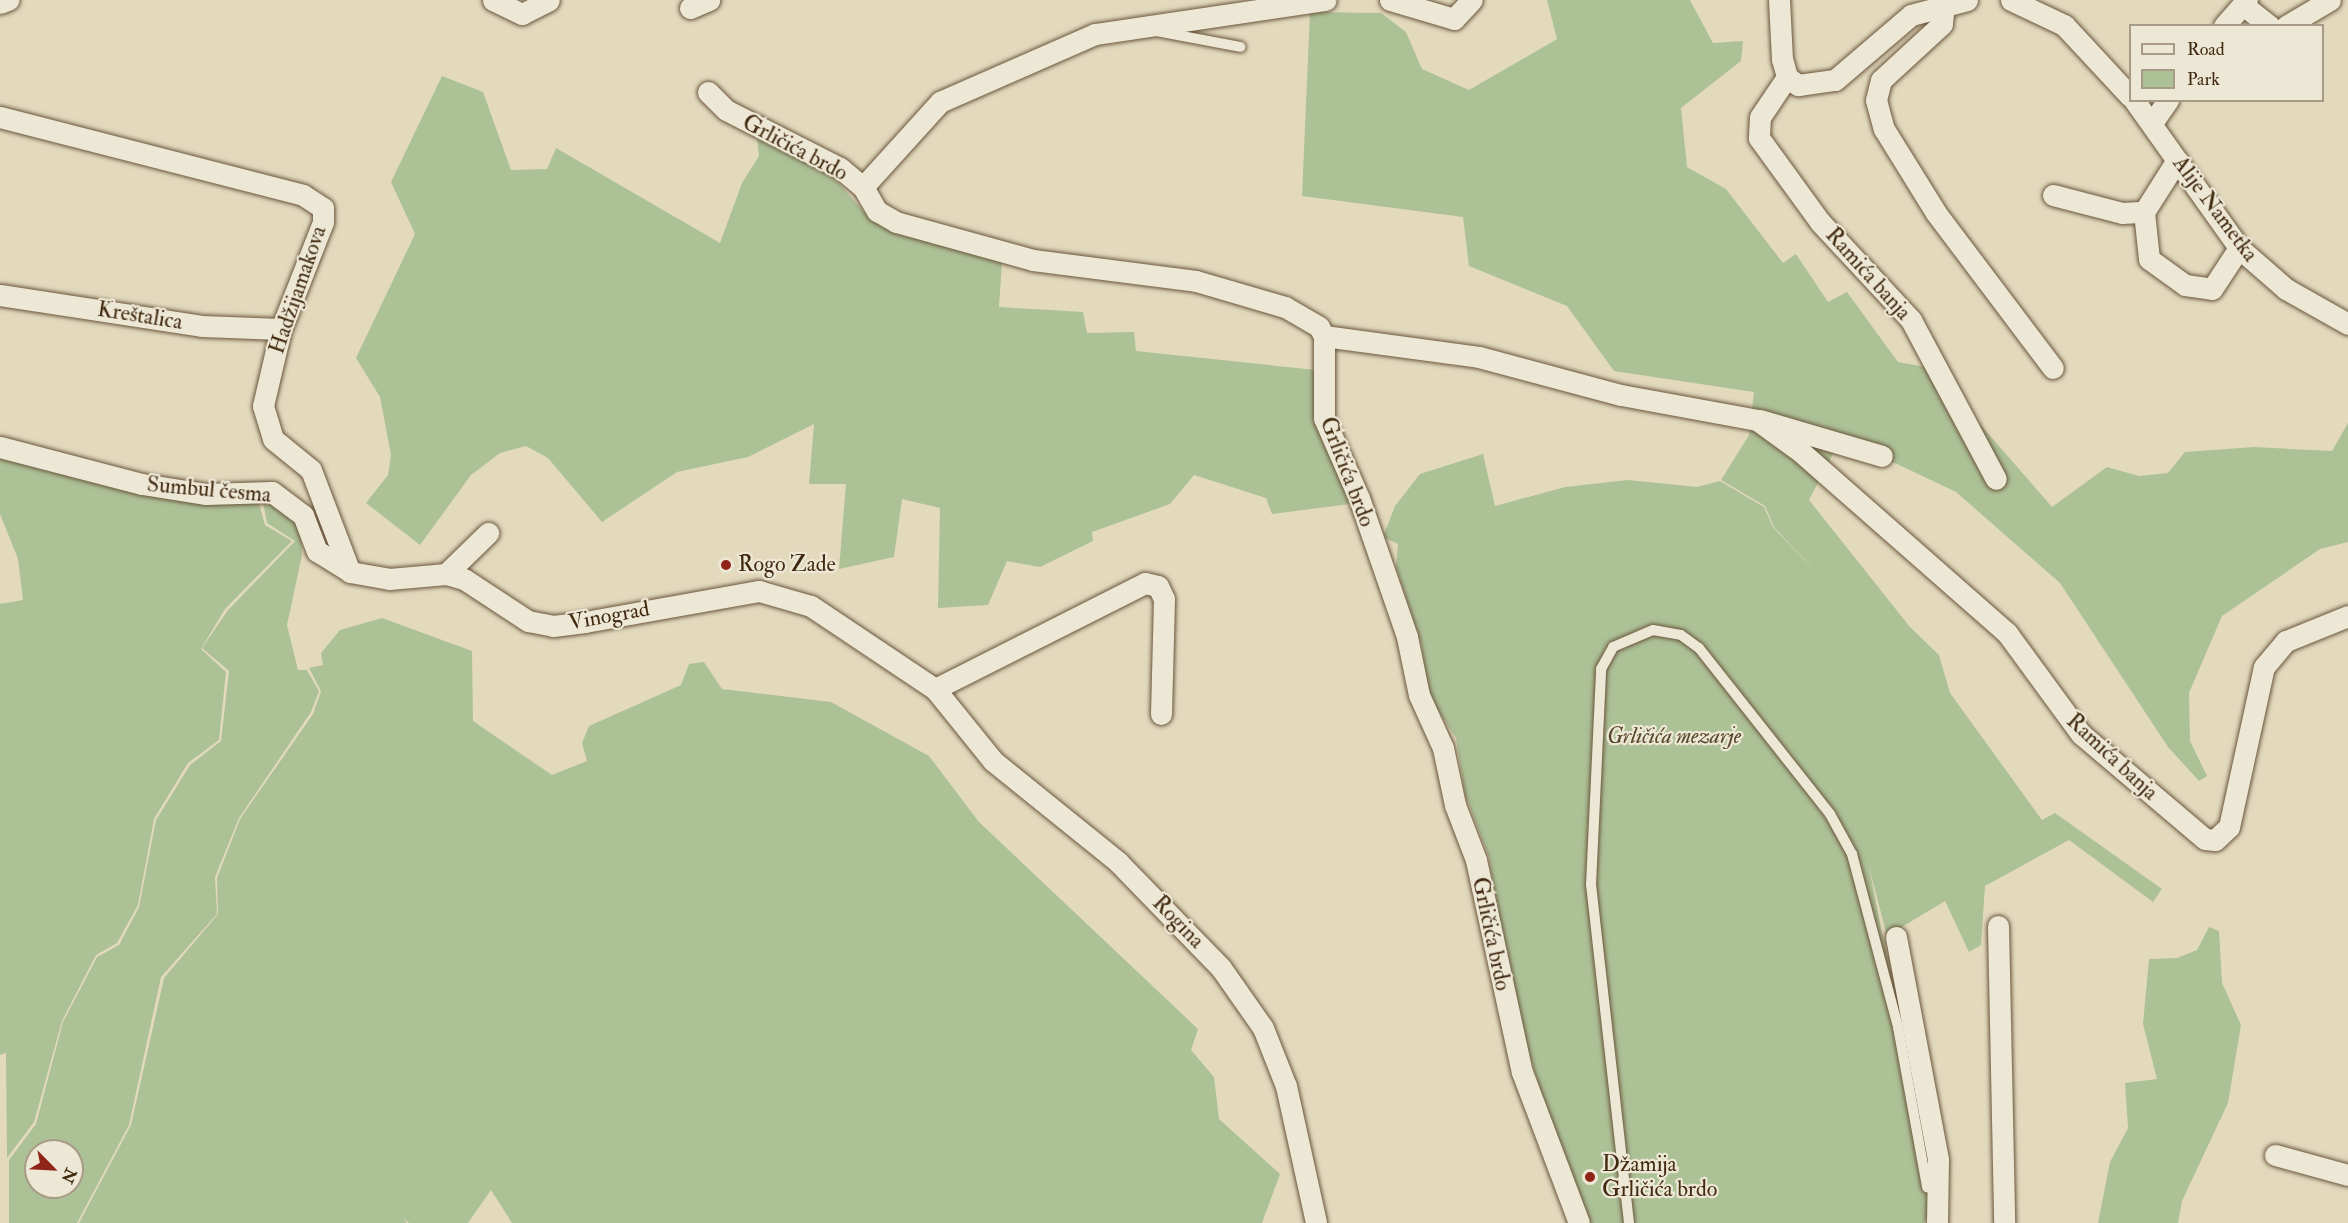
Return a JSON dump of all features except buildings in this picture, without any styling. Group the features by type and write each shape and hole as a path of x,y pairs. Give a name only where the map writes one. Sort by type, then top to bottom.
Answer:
{"street":[{"path":"0,3 8,0"},
{"path":"493,0 522,14 549,0"},
{"path":"863,187 940,102 1095,34 1132,25 1326,0"},
{"path":"1390,0 1454,19 1472,0"},
{"path":"1779,0 1787,77 1798,85 1835,80 1911,15 1944,4 1967,0"},
{"path":"2011,0 2064,25 2129,95"},
{"path":"2289,24 2330,0"},
{"path":"2226,24 2245,2 2268,24"},
{"path":"1944,4 1942,24 1933,35 1881,80 1876,100 1884,129 1936,213 2053,368"},
{"name":"Ramića banja","path":"1787,77 1760,117 1759,138 1820,222 1911,320 1996,479"},
{"name":"Grličića brdo","path":"708,92 726,110 840,168 863,187 867,201 896,222 1033,260 1137,270 1235,291 1301,314 1324,336 1324,418 1359,498 1407,637 1419,695 1443,748 1455,805 1476,860 1522,1072 1579,1223"},
{"name":"Alije Nametka","path":"2136,102 2239,248 2286,289 2348,324"},
{"path":"2152,123 2167,102"},
{"name":"Hadžijamakova","path":"0,117 314,200 323,208 323,222 281,328 263,406 265,423 273,439 311,470 350,572"},
{"path":"2177,160 2144,212 2149,259 2192,287 2212,289 2239,248"},
{"path":"2053,195 2122,213 2144,212"},
{"name":"Kreštalica","path":"0,295 202,326 281,328"},
{"name":"Ramića banja","path":"1324,336 1479,357 1620,395 1778,422 1882,456"},
{"name":"Ramića banja","path":"1757,420 1801,452 1851,501 2007,633 2081,734 2205,839 2215,840 2229,827 2264,667 2286,641 2348,616"},
{"name":"Sumbul česma","path":"0,447 142,484 206,494 272,492 303,515 317,551 350,572"},
{"path":"446,574 488,533"},
{"name":"Vinograd","path":"350,572 389,579 446,574 476,585 517,616 553,626 759,591 784,598"},
{"path":"934,689 1145,583 1158,586 1164,599 1161,714"},
{"name":"Rogina","path":"784,598 811,606 856,633 934,689 993,762 1118,862 1168,911 1250,1010 1286,1086 1316,1223"},
{"path":"1998,926 2004,1223"},
{"path":"1896,937 1938,1160 1937,1223"},
{"path":"2275,1155 2348,1175"}],"lane":[{"path":"1132,25 1241,47"},
{"path":"1629,1223 1591,885 1601,669 1605,656 1624,639 1653,630 1681,635 1699,648 1830,814 1852,854 1898,1027 1927,1187"}],"green space":[{"name":"Grličića mezarje","path":"1547,0 1690,0 1713,43 1743,41 1741,61 1681,108 1687,167 1726,189 1783,263 1796,254 1828,302 1847,292 1898,362 1931,368 2052,507 2107,467 2139,476 2168,473 2185,452 2254,447 2332,451 2348,423 2348,542 2320,549 2222,616 2189,693 2190,741 2207,776 2199,781 2168,747 2060,583 1956,492 1895,463 1837,446 1809,500 1910,627 1939,655 1950,693 2042,820 2055,813 2162,889 2153,902 2069,840 1985,886 1981,945 1969,952 1945,901 1887,936 1869,867 1935,1201 1924,1223 1587,1223 1555,1141 1512,994 1489,857 1465,794 1456,738 1429,696 1421,643 1396,567 1398,544 1383,537 1395,506 1420,474 1483,454 1495,506 1565,487 1628,480 1697,487 1720,481 1764,507 1773,527 1827,584 1774,527 1765,506 1721,480 1749,435 1754,392 1614,371 1567,306 1469,266 1463,217 1302,196 1310,12 1381,13 1406,32 1422,69 1469,90 1557,39"},
{"path":"442,76 483,92 511,170 547,169 556,148 720,243 742,183 759,156 757,138 825,168 872,221 1002,263 999,307 1083,312 1087,333 1134,332 1136,351 1316,370 1358,503 1272,514 1266,498 1194,475 1170,504 1092,532 1093,541 1040,567 1007,561 988,605 938,608 940,508 902,499 894,557 839,569 846,484 809,484 814,424 748,457 677,472 602,522 548,458 526,446 500,453 471,475 420,545 366,503 388,475 391,455 380,397 356,358 415,234 391,182"},
{"path":"0,454 257,496 265,525 292,541 225,609 201,649 226,672 219,740 188,763 154,819 138,905 117,943 96,955 62,1021 34,1122 7,1158 6,1053 0,1055 0,604 23,600 18,559 0,514"},
{"path":"262,497 282,503 301,531 302,555 287,625 298,670 307,670 319,691 311,712 239,818 215,877 217,914 161,977 129,1125 77,1223 9,1223 9,1160 24,1140 24,1199 84,1199 84,1139 25,1139 36,1124 63,1022 97,957 119,945 139,907 156,820 190,765 221,741 229,671 202,648 228,610 295,541 267,523"},
{"path":"382,618 472,651 473,721 552,775 587,761 582,743 589,726 681,685 689,664 704,662 722,689 831,702 929,756 979,822 1198,1029 1191,1050 1214,1077 1219,1119 1280,1174 1262,1223 512,1223 491,1190 468,1223 409,1223 403,1218 407,1223 79,1223 131,1125 164,978 218,914 217,878 240,819 313,714 321,691 309,668 323,665 321,653 340,630"},
{"path":"2209,927 2219,931 2222,983 2241,1025 2228,1103 2182,1201 2178,1223 2098,1223 2110,1162 2128,1128 2125,1083 2157,1079 2143,1024 2149,959 2177,958 2197,950"}],"place":[{"name":"Rogo Zade","path":"726,565"},
{"name":"Džamija Grličića brdo","path":"1590,1177"}]}
